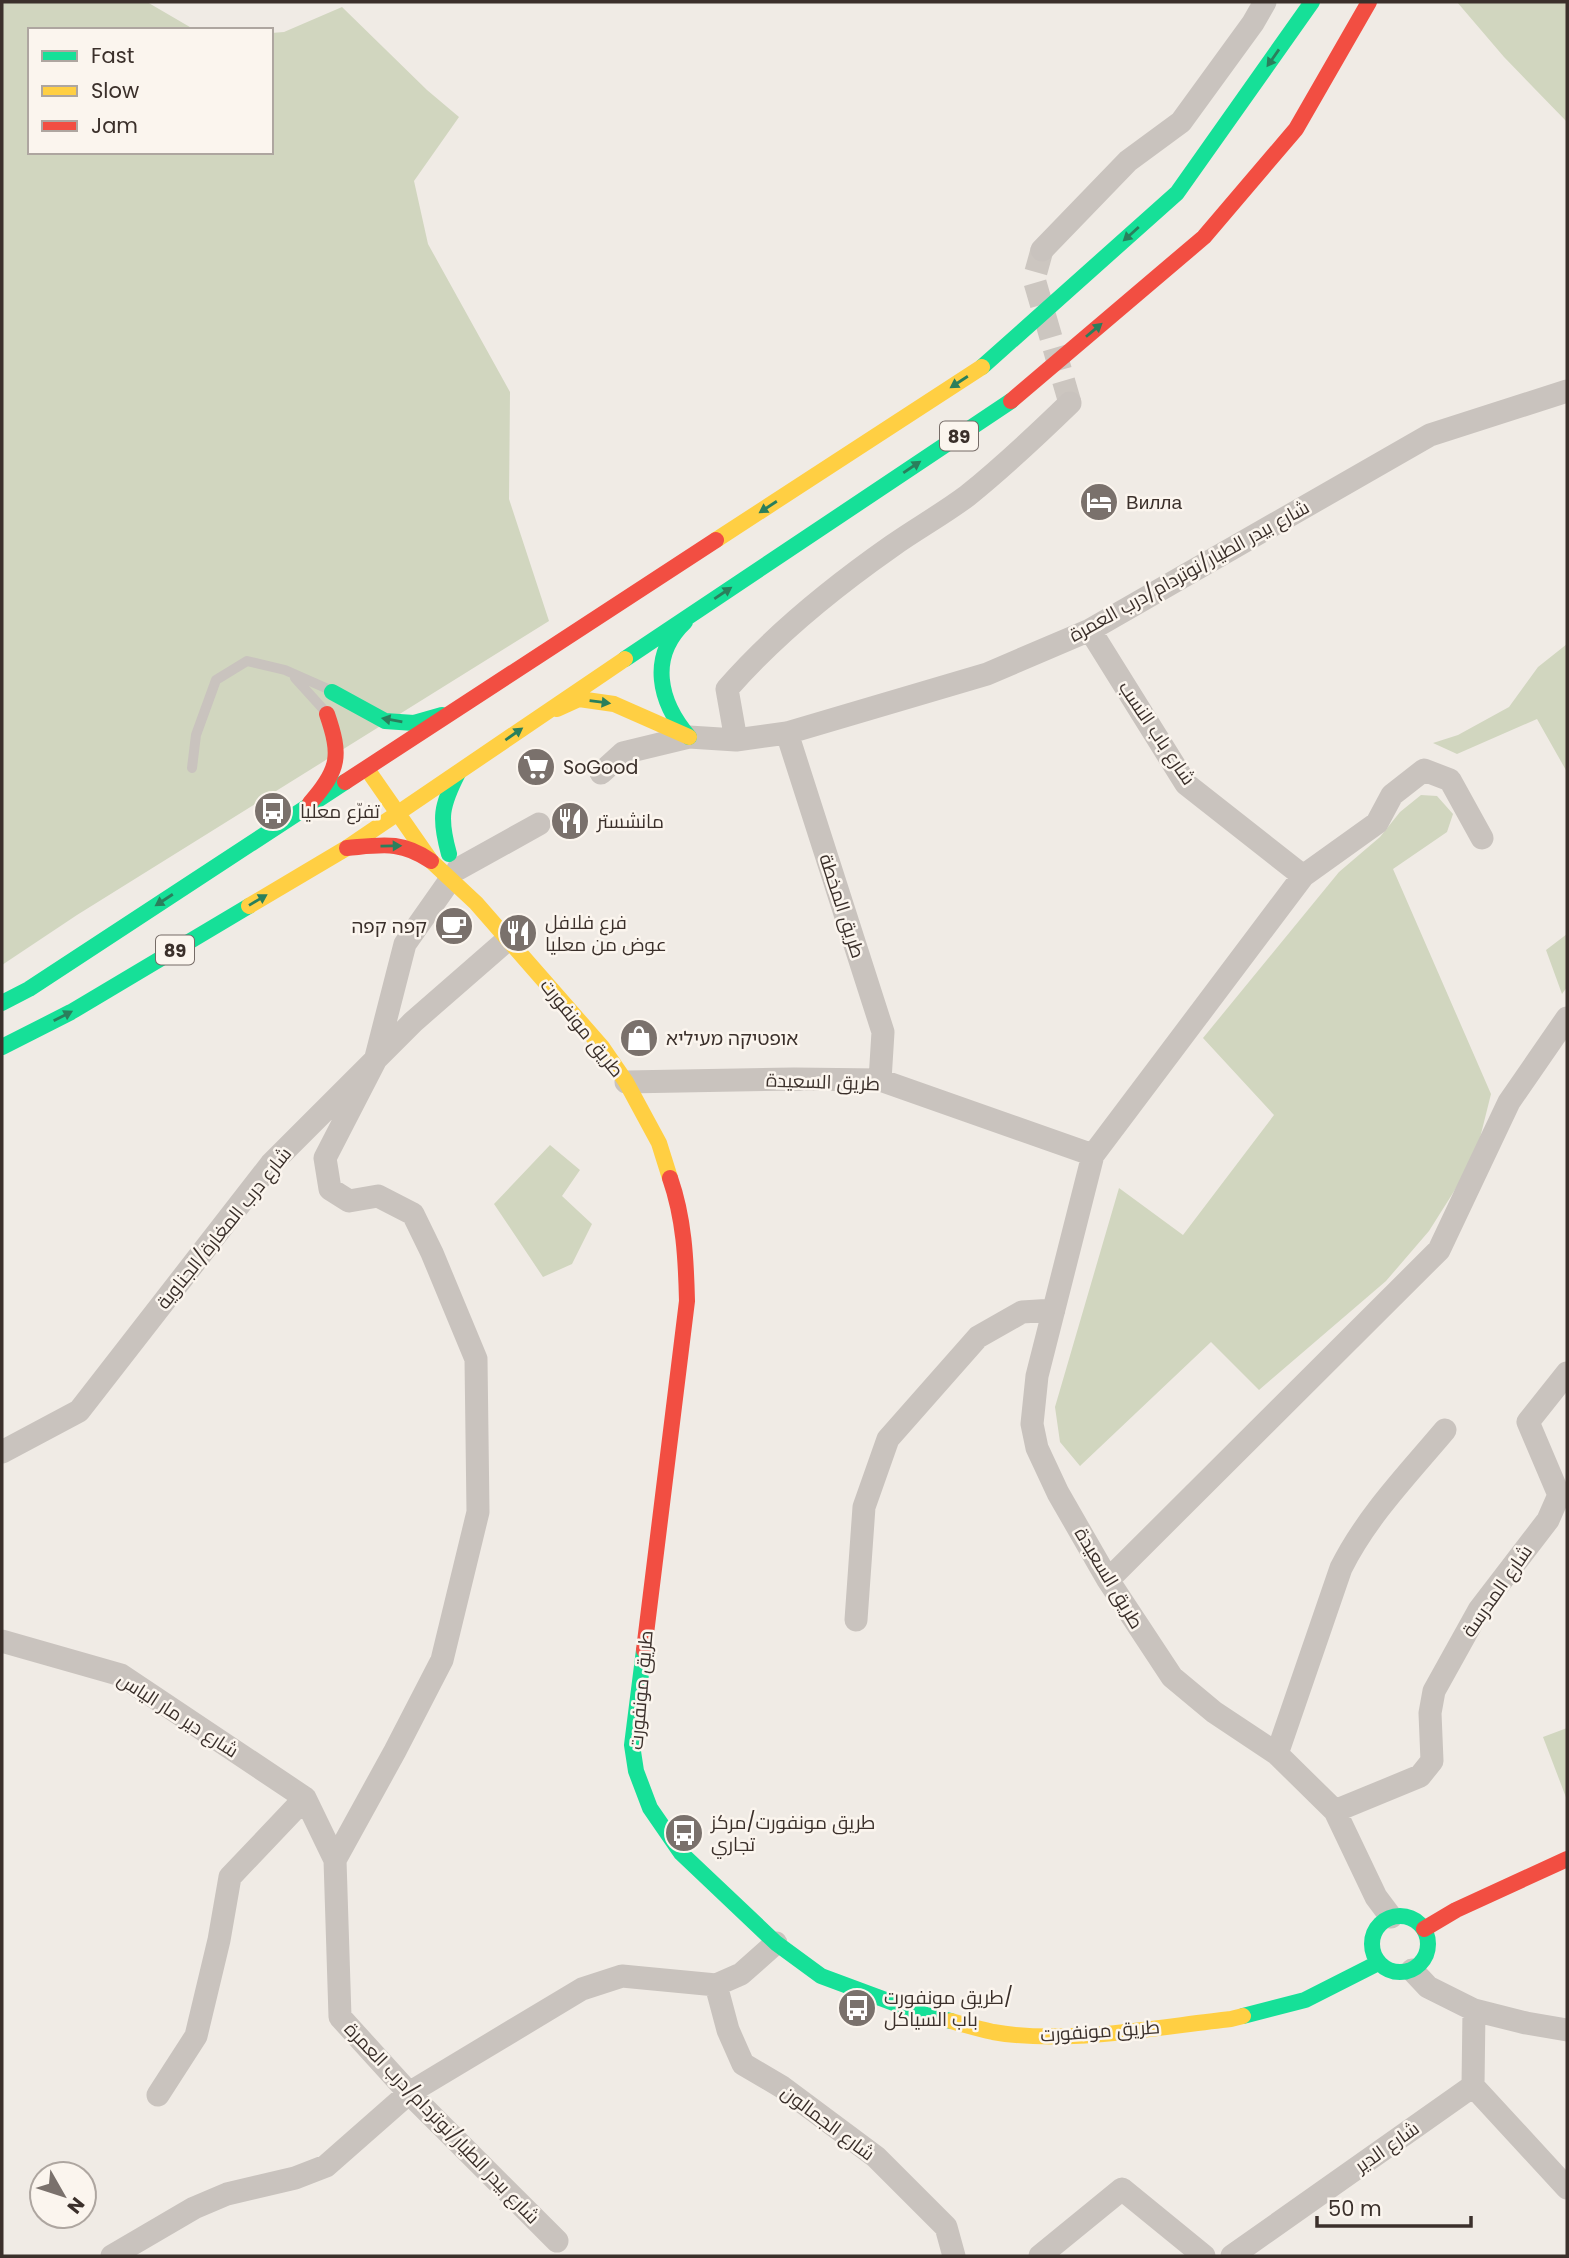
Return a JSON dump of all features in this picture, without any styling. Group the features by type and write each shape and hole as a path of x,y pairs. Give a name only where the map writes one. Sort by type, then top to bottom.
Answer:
{"main road":[{"name":"89","path":"2,1003 29,989 303,809 364,764 387,757 986,364 1177,193 1312,2"},
{"name":"89","path":"2,1047 71,1012 345,849 399,812 420,805 458,773 536,719 1007,404 1204,237 1296,129 1369,2"},
{"path":"689,737 675,723 664,696 660,670 670,637 694,613"},
{"path":"332,692 385,721 414,723 458,710"},
{"path":"536,719 579,699 614,704 689,737"},
{"path":"303,809 320,793 332,774 337,746 327,714"},
{"name":"طريق مونفورت","path":"364,764 431,861 452,868"},
{"path":"452,868 440,815 443,799 458,773"},
{"name":"طريق مونفورت","path":"420,805 452,868 476,903 602,1047 626,1082 659,1143 677,1198 685,1243 687,1301 632,1745 636,1771 650,1808 681,1853 776,1943 821,1976 926,2015 994,2032 1074,2036 1231,2019 1306,2000 1378,1963"},
{"path":"345,849 400,845 416,849 431,861"},
{"path":"1424,1929 1456,1910 1567,1859"},
{"path":"1391,1917 1410,1917 1424,1929 1427,1938 1425,1956 1412,1970 1394,1972 1378,1963 1371,1946 1376,1928 1391,1917"}],"street":[{"path":"1042,250 1128,161 1181,122 1253,23 1265,2"},
{"name":"شارع بيدر الطيار/نوتردام/درب العمرة","path":"601,774 623,753 689,737 736,740 787,733 987,674 1090,630 1430,435 1567,391"},
{"path":"736,740 727,689 753,660 812,605 891,547 966,497 1026,446 1070,403"},
{"name":"شارع باب النسب","path":"1090,630 1186,784 1303,876"},
{"name":"طريق المخطة","path":"787,733 883,1032 880,1080"},
{"name":"طريق السعيدة","path":"1391,1917 1376,1897 1335,1811 1277,1754 1214,1712 1172,1677 1108,1580 1058,1493 1037,1448 1032,1424 1037,1376 1093,1154 1303,876 1377,823 1392,795 1424,770 1450,780 1482,838"},
{"path":"335,1860 396,1751 442,1660 478,1512 476,1359 413,1214 378,1196 349,1201 330,1189 325,1158 375,1060 405,944 452,868 539,824"},
{"name":"شارع درب المغارة/الجناوية","path":"2,1452 79,1411 271,1164 413,1022 507,940"},
{"path":"1108,1580 1439,1250 1509,1102 1567,1018"},
{"name":"طريق السعيدة","path":"626,1082 880,1080 1093,1154"},
{"path":"856,1620 864,1507 888,1438 978,1337 1022,1312 1054,1310"},
{"name":"شارع المدرسة","path":"1335,1811 1420,1776 1432,1761 1430,1713 1434,1691 1479,1610 1548,1520 1559,1495 1528,1422 1567,1373"},
{"path":"1277,1754 1341,1568 1354,1543 1370,1519 1446,1430"},
{"name":"شارع دير مار الياس","path":"2,1641 121,1675 305,1798"},
{"path":"158,2095 196,2036 219,1940 230,1877 305,1798 335,1860"},
{"name":"شارع بيدر الطيار/نوتردام/درب العمرة","path":"335,1860 340,2017 409,2093 557,2241"},
{"path":"112,2256 194,2208 227,2194 295,2178 326,2166 409,2093 582,1989 622,1976 716,1985 741,1974 776,1943"},
{"path":"1412,1970 1428,1987 1474,2010 1567,2030"},
{"name":"شارع الجمالون","path":"716,1985 728,2030 743,2064 782,2087 876,2157 946,2227 954,2256"},
{"path":"1474,2010 1474,2086 1567,2189"},
{"name":"شارع الدير","path":"1232,2256 1474,2086"},
{"path":"1040,2256 1122,2189 1203,2256"}],"lane":[{"path":"192,768 196,735 216,680 247,661 290,673 332,692 358,718"},
{"path":"290,673 348,741"}],"green space":[{"path":"2,2 147,2 192,28 28,28 28,154 273,154 273,33 284,32 342,7 427,90 459,117 414,181 428,244 510,392 509,499 549,621 77,915 2,965"},
{"path":"1457,2 1567,2 1567,122 1504,57"},
{"path":"1567,644 1567,772 1537,719 1457,754 1433,743 1458,735 1509,707 1538,667"},
{"path":"1421,795 1437,796 1453,814 1447,832 1393,869 1491,1094 1475,1158 1429,1231 1386,1281 1259,1390 1211,1342 1080,1466 1060,1442 1055,1407 1119,1188 1183,1235 1274,1115 1203,1038 1339,872 1380,837 1400,812"},
{"path":"1567,934 1567,987 1562,994 1546,950"},
{"path":"550,1145 580,1170 562,1196 592,1224 572,1264 543,1277 494,1204"},
{"path":"1567,1728 1567,1800 1543,1737"}],"tunnel":[{"path":"1042,250 1034,279 1070,403"}],"traffic: fast":[{"path":"982,367 1177,193 1312,2"},
{"path":"625,659 1011,401"},
{"path":"685,622 666,650 662,680 671,709 689,737"},
{"path":"332,692 385,721 414,723 442,715"},
{"path":"449,854 443,812 458,773"},
{"path":"2,1003 29,989 345,782"},
{"path":"2,1047 71,1012 249,906"},
{"path":"644,1650 632,1745 636,1771 650,1808 681,1853 776,1943 821,1976 926,2015 951,2021"},
{"path":"1394,1916 1406,1916 1420,1924 1428,1938 1428,1944 1426,1955 1420,1964 1406,1972 1394,1972 1377,1960 1372,1950 1372,1938 1384,1921 1394,1916"},
{"path":"1243,2016 1305,2000 1378,1963"}],"traffic: slow":[{"path":"716,540 982,367"},
{"path":"249,906 345,849 625,659"},
{"path":"557,709 579,699 614,704 689,737"},
{"path":"367,769 431,861 476,903 602,1047 626,1082 659,1143 670,1178"},
{"path":"951,2021 993,2032 1051,2037 1112,2033 1243,2016"}],"traffic: jam":[{"path":"1011,401 1204,237 1296,129 1369,2"},
{"path":"345,782 716,540"},
{"path":"310,803 327,781 335,761 336,751 327,714"},
{"path":"347,848 381,845 400,847 431,861"},
{"path":"644,1650 687,1301 681,1223 670,1178"},
{"path":"1424,1929 1456,1910 1567,1859"}],"place":[{"name":"Вилла","path":"1099,502"},
{"name":"SoGood","path":"536,767"},
{"name":"تفرّع معليا","path":"273,811"},
{"name":"مانشستر","path":"570,821"},
{"name":"קפה קפה","path":"454,926"},
{"name":"فرع فلافل عوض من معليا","path":"518,933"},
{"name":"אופטיקה מעיליא","path":"639,1038"},
{"name":"طريق مونفورت/مركز تجاري","path":"684,1833"},
{"name":"طريق مونفورت/ باب السياكل","path":"857,2008"}]}
